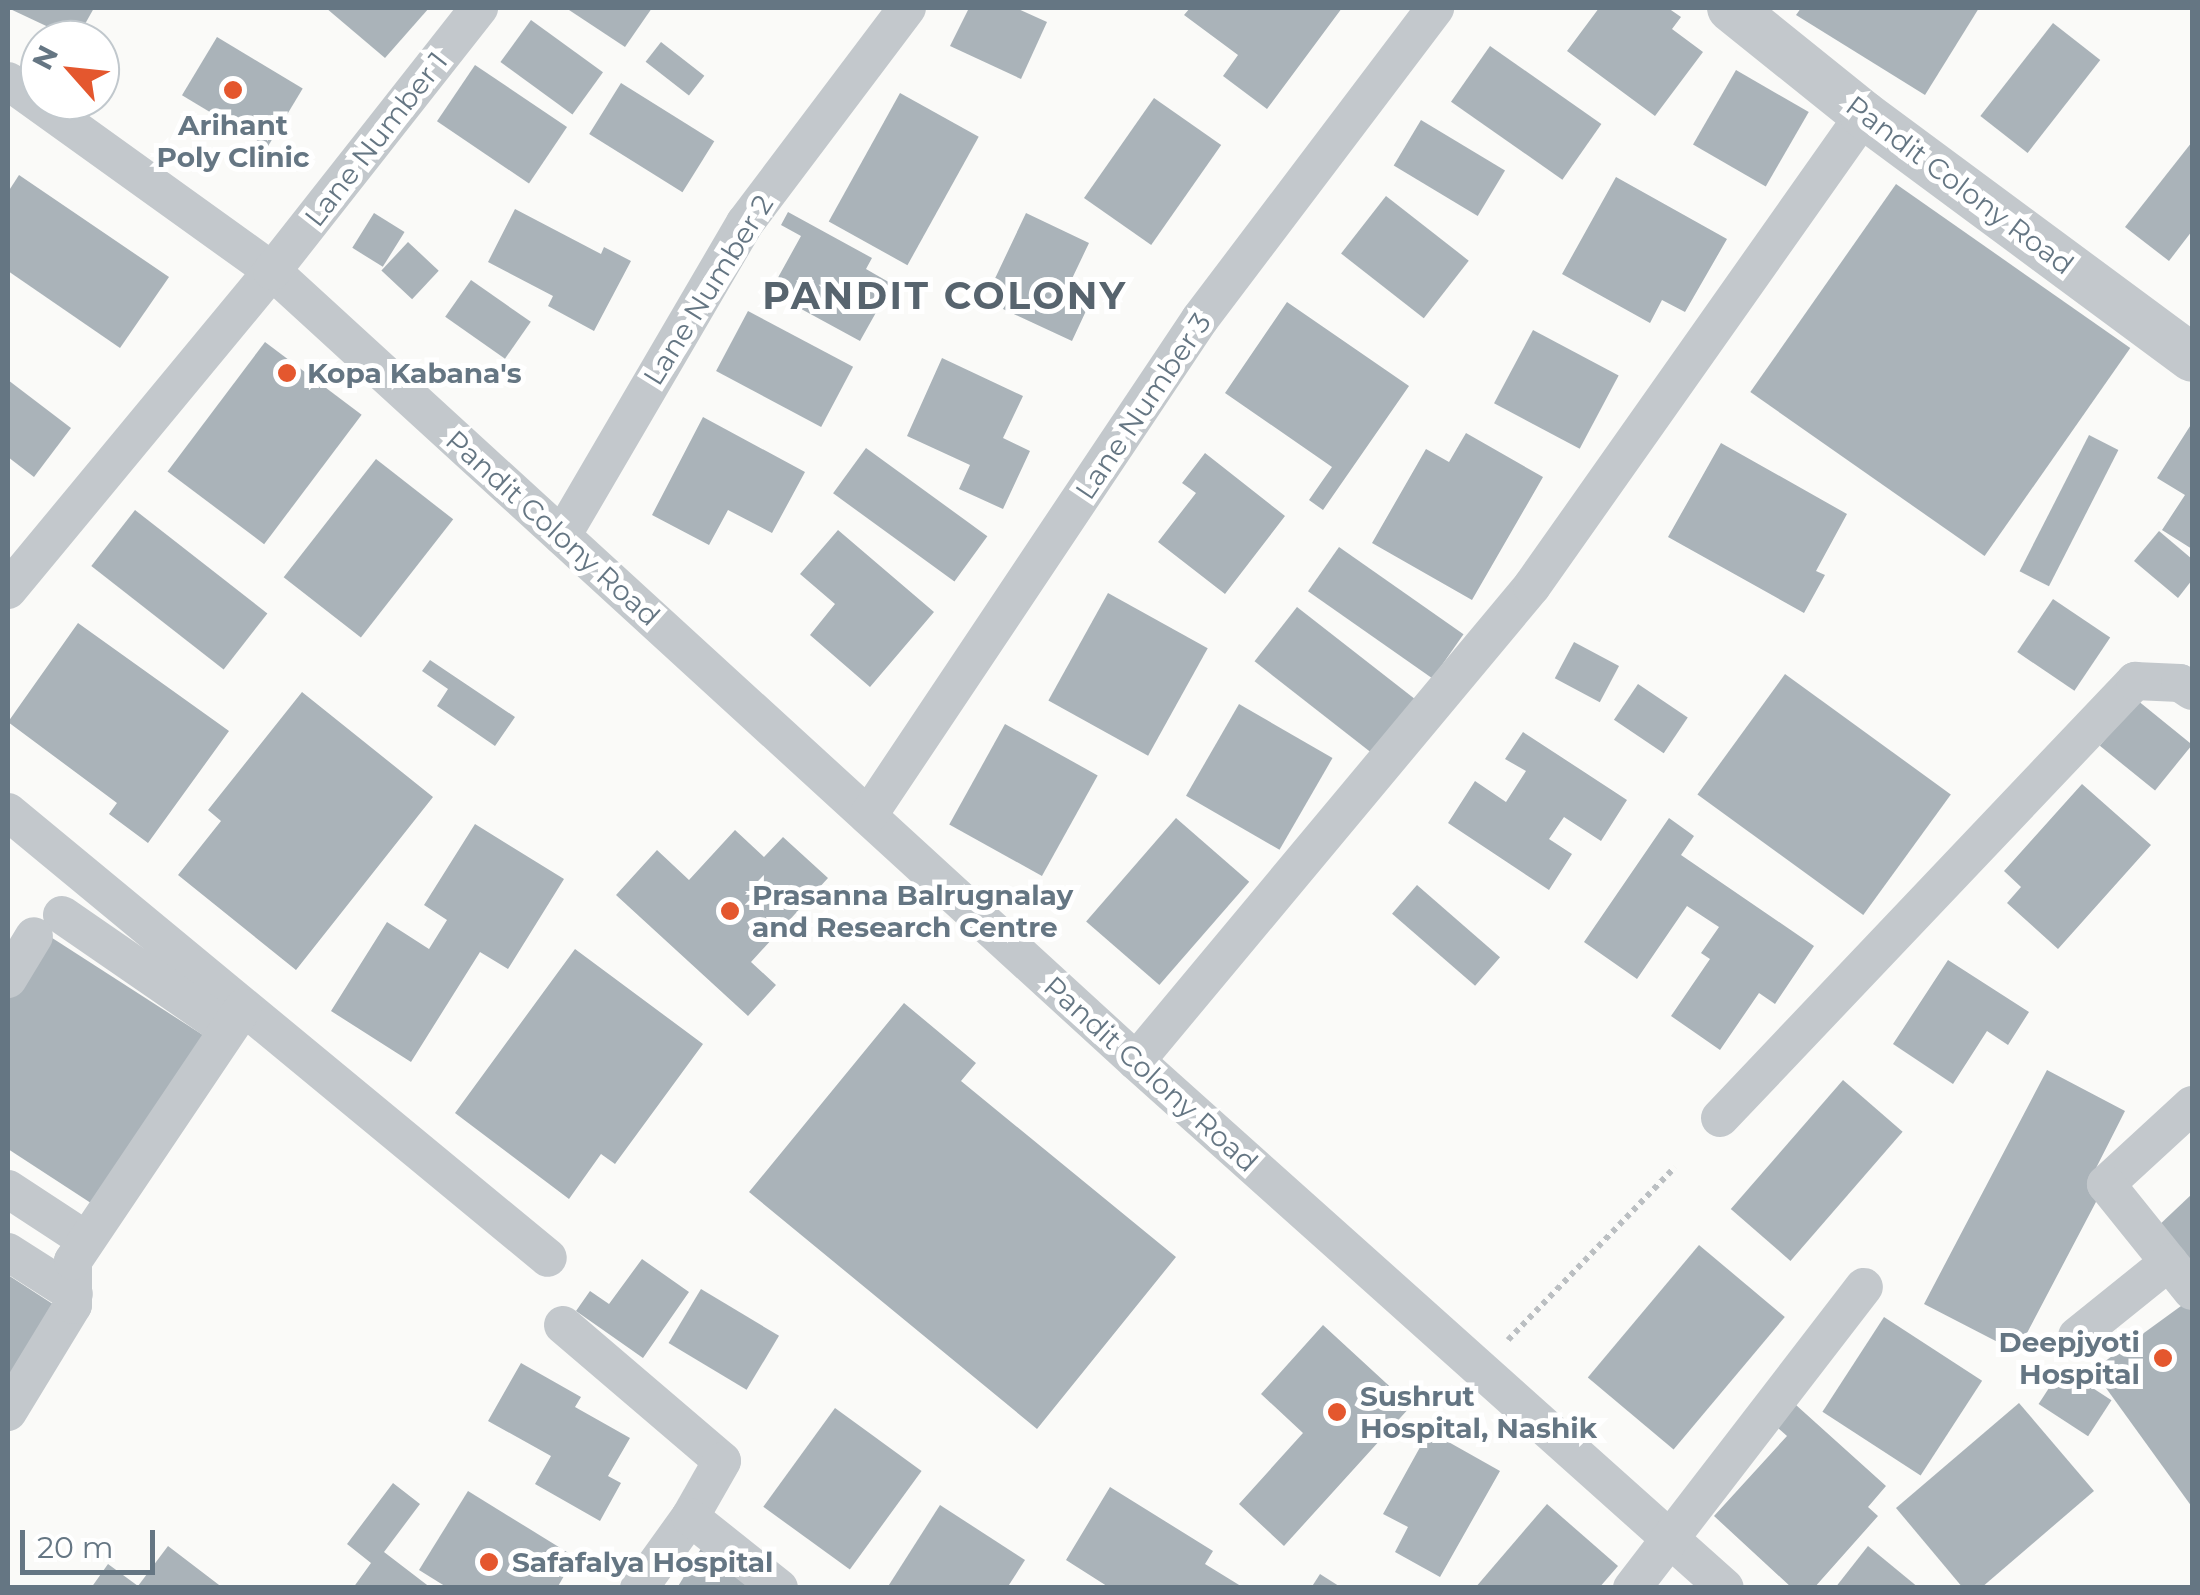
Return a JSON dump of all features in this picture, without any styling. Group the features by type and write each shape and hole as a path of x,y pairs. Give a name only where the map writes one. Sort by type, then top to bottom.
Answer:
{"street":[{"name":"Lane Number 1","path":"272,272 479,8"},
{"name":"Lane Number 2","path":"562,536 745,223 907,8"},
{"name":"Lane Number 3","path":"868,816 1200,320 1435,8"},
{"name":"Pandit Colony Road","path":"1731,8 1864,115 2192,358"},
{"name":"Pandit Colony Road","path":"8,81 272,272 1136,1061 1725,1588"},
{"path":"1136,1061 1532,586 1864,115"},
{"path":"8,590 272,272"},
{"path":"1720,1118 2135,681 2180,682 2192,691"},
{"path":"8,812 175,973 548,1258"},
{"path":"8,979 48,926 175,973"},
{"path":"8,1412 74,1294 70,1272 86,1240 235,1018"},
{"path":"2077,1336 2181,1277 2106,1184 2192,1105"},
{"path":"8,1190 86,1240"},
{"path":"8,1252 74,1294"},
{"path":"1632,1588 1864,1287"},
{"path":"564,1326 722,1461 690,1517 639,1588"},
{"path":"690,1517 778,1588"}],"path":[{"path":"1480,1370 1675,1166"}],"building":[{"path":"8,8 94,8 87,20 34,20"},
{"path":"326,8 429,8 385,58"},
{"path":"566,8 652,8 625,47"},
{"path":"969,8 1016,8 1047,22 1021,79 950,46"},
{"path":"1190,8 1342,8 1267,109 1223,76 1238,55 1184,15"},
{"path":"1599,8 1668,8 1681,17 1672,29 1703,52 1655,116 1567,51"},
{"path":"1801,8 1979,8 1925,95 1796,15"},
{"path":"531,20 603,72 572,114 500,62"},
{"path":"2053,23 2100,60 2028,153 1980,116"},
{"path":"217,37 303,89 268,147 182,95"},
{"path":"661,42 704,76 689,96 646,62"},
{"path":"1490,46 1601,124 1562,180 1451,102"},
{"path":"475,65 567,127 529,183 437,121"},
{"path":"1736,70 1809,112 1766,186 1693,144"},
{"path":"621,83 714,141 682,192 589,134"},
{"path":"900,93 979,137 907,265 829,222"},
{"path":"1154,98 1221,145 1151,245 1084,198"},
{"path":"1421,120 1505,170 1478,216 1394,165"},
{"path":"2192,142 2192,231 2169,261 2125,227"},
{"path":"19,175 169,277 120,348 8,271 8,192"},
{"path":"1616,177 1727,239 1685,312 1662,300 1650,323 1562,274"},
{"path":"1896,184 2130,348 1985,556 1750,392"},
{"path":"1386,196 1469,261 1424,318 1341,254"},
{"path":"515,209 601,254 604,247 631,261 594,331 548,306 553,296 488,262"},
{"path":"788,212 872,258 866,269 892,284 860,341 770,292 801,236 781,225"},
{"path":"374,213 405,232 383,267 352,248"},
{"path":"1026,213 1089,243 1068,287 1092,298 1072,341 1003,309 1009,297 990,289"},
{"path":"408,242 439,271 412,299 381,271"},
{"path":"471,280 531,322 505,359 445,317"},
{"path":"1287,302 1409,386 1323,510 1309,500 1332,467 1225,393"},
{"path":"748,311 853,367 821,427 716,371"},
{"path":"1533,330 1619,376 1580,449 1494,403"},
{"path":"265,342 362,415 264,544 168,471"},
{"path":"942,358 1023,396 1003,438 1030,451 1003,509 959,489 970,465 907,436"},
{"path":"8,380 71,428 34,477 8,457"},
{"path":"703,417 805,472 772,533 728,510 709,545 652,515"},
{"path":"2192,423 2192,549 2162,530 2185,495 2157,478"},
{"path":"1466,433 1543,477 1472,600 1372,543 1426,449 1449,462"},
{"path":"2089,435 2118,450 2049,586 2020,571"},
{"path":"1721,443 1847,514 1816,571 1825,575 1804,613 1668,537"},
{"path":"866,448 987,536 954,581 833,493"},
{"path":"1205,453 1285,516 1225,594 1158,542 1196,493 1182,483"},
{"path":"376,459 453,519 361,638 284,577"},
{"path":"135,510 267,613 224,669 91,566"},
{"path":"838,530 934,612 870,687 810,635 835,604 800,574"},
{"path":"2159,531 2192,559 2192,580 2178,598 2134,561"},
{"path":"1339,547 1464,634 1433,678 1308,591"},
{"path":"1108,593 1208,648 1148,756 1048,701"},
{"path":"2053,599 2110,638 2074,691 2017,652"},
{"path":"1297,607 1417,701 1374,755 1255,661"},
{"path":"78,623 229,731 148,843 109,814 117,803 8,722"},
{"path":"1574,642 1619,666 1600,702 1555,678"},
{"path":"430,660 515,717 495,746 437,706 448,689 422,671"},
{"path":"1785,674 1951,794 1863,915 1697,795"},
{"path":"1638,684 1688,718 1664,753 1614,720"},
{"path":"302,692 433,797 296,970 178,875 221,821 208,810"},
{"path":"2137,700 2192,745 2155,791 2100,746"},
{"path":"1239,704 1333,758 1280,850 1186,796"},
{"path":"1005,724 1098,775 1042,876 949,825"},
{"path":"1523,732 1627,800 1601,841 1564,817 1549,839 1572,854 1549,890 1448,823 1475,781 1506,802 1526,771 1505,759"},
{"path":"2082,784 2151,845 2058,949 2007,903 2021,887 2004,871"},
{"path":"1176,818 1249,882 1159,985 1086,921"},
{"path":"1669,818 1694,836 1681,855 1814,946 1775,1004 1759,993 1720,1050 1671,1016 1710,959 1701,953 1719,927 1687,906 1637,979 1584,942"},
{"path":"475,824 564,879 508,969 480,952 411,1062 331,1011 387,922 429,949 447,920 424,905"},
{"path":"735,830 764,857 783,837 828,878 751,962 776,985 748,1016 616,895 657,850 689,880"},
{"path":"1417,885 1500,957 1475,986 1392,914"},
{"path":"46,934 206,1037 97,1207 8,1149 8,994"},
{"path":"575,949 703,1044 615,1164 601,1154 569,1199 455,1113"},
{"path":"1948,960 2029,1012 2008,1045 1987,1031 1953,1084 1893,1044"},
{"path":"904,1003 976,1063 961,1081 1176,1257 1037,1429 749,1192"},
{"path":"2047,1070 2125,1111 2093,1174 2107,1181 2017,1352 1924,1304"},
{"path":"1843,1080 1903,1132 1790,1261 1731,1209"},
{"path":"2192,1194 2192,1260 2190,1263 2156,1228"},
{"path":"1699,1245 1785,1317 1674,1450 1588,1378"},
{"path":"642,1259 689,1292 643,1358 576,1311 590,1291 609,1304"},
{"path":"8,1275 62,1310 8,1396"},
{"path":"701,1289 779,1336 747,1390 669,1343"},
{"path":"2192,1298 2192,1507 2093,1370"},
{"path":"1884,1317 1982,1381 1921,1475 1822,1412"},
{"path":"1323,1325 1411,1406 1284,1546 1239,1504 1303,1433 1261,1394"},
{"path":"521,1363 581,1397 575,1407 630,1438 608,1476 621,1483 600,1521 535,1484 551,1456 488,1421"},
{"path":"2062,1368 2111,1400 2088,1436 2039,1404"},
{"path":"1786,1396 1886,1486 1868,1507 1878,1516 1814,1588 1792,1588 1714,1516 1787,1436 1767,1418"},
{"path":"2019,1403 2094,1491 1981,1588 1963,1588 1896,1508"},
{"path":"835,1408 922,1471 850,1570 763,1507"},
{"path":"1429,1431 1500,1471 1440,1577 1395,1552 1408,1527 1383,1514"},
{"path":"393,1483 420,1504 384,1552 431,1588 353,1588 371,1563 347,1544"},
{"path":"1110,1487 1213,1551 1205,1564 1244,1588 1110,1588 1066,1560"},
{"path":"468,1491 575,1557 557,1588 448,1588 419,1570"},
{"path":"1547,1504 1618,1566 1599,1588 1475,1588"},
{"path":"940,1505 1025,1560 1007,1588 887,1588"},
{"path":"168,1546 223,1588 91,1588 108,1564 138,1586"},
{"path":"1868,1546 1919,1588 1835,1588"},
{"path":"702,1547 767,1588 677,1588"},
{"path":"1320,1574 1342,1588 1311,1588"}],"place":[{"name":"Arihant Poly Clinic","path":"233,90"},
{"name":"Kopa Kabana's","path":"287,373"},
{"name":"Prasanna Balrugnalay and Research Centre","path":"730,911"},
{"name":"Deepjyoti Hospital","path":"2163,1358"},
{"name":"Sushrut Hospital, Nashik","path":"1337,1412"},
{"name":"Safafalya Hospital","path":"489,1562"}],"district":[{"name":"PANDIT COLONY","path":"945,296"}]}
